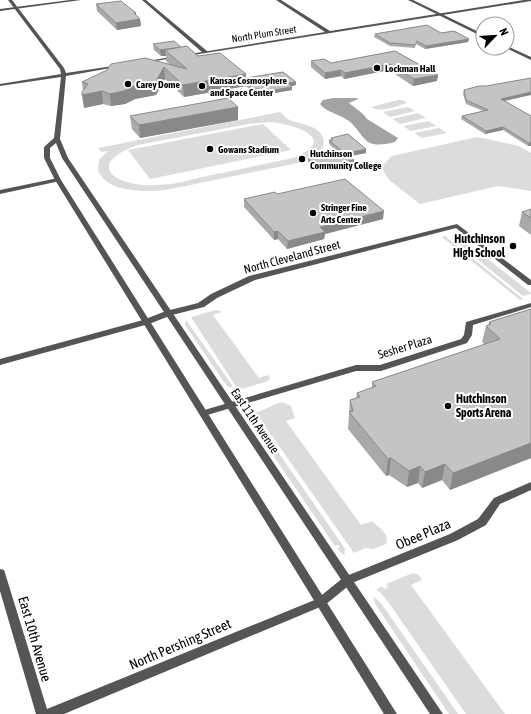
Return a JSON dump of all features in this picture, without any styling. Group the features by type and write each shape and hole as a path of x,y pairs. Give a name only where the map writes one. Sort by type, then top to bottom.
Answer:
{"street":[{"path":"10,0 57,61 64,75 57,139 47,147 47,158 58,180 391,714"},
{"path":"0,10 79,0"},
{"path":"144,0 205,52"},
{"path":"278,0 330,33"},
{"path":"410,0 475,32"},
{"name":"North Plum Street","path":"135,63 531,0"},
{"path":"515,51 531,59"},
{"path":"0,85 127,64"},
{"name":"East 11th Avenue","path":"57,139 66,158 437,714"},
{"path":"0,192 58,180"},
{"name":"North Cleveland Street","path":"0,362 146,322 169,313 201,305 214,296 252,278 457,226 531,283"},
{"name":"Sesher Plaza","path":"204,413 284,389 294,388 356,368 381,368 457,344 464,341 468,335 470,324 531,305"},
{"name":"Obee Plaza","path":"321,602 348,580 454,537 482,522 497,501 531,486"},
{"name":"East 10th Avenue","path":"0,573 42,714"},
{"name":"North Pershing Street","path":"50,714 321,602"}],"shaded area":[{"path":"333,98 357,98 358,99 349,103 367,119 398,138 395,142 386,144 370,143 364,139 355,126 349,121 326,109 320,104 323,100"},
{"path":"403,100 407,103 380,110 371,107"},
{"path":"408,107 415,111 390,117 383,112"},
{"path":"280,112 288,119 314,128 322,135 324,141 321,150 315,156 298,163 158,191 138,191 118,187 102,178 98,170 99,160 108,151 101,152 98,148","holes":["270,122 280,123 300,129 308,134 313,139 313,145 307,151 293,158 162,185 146,185 126,182 117,178 111,172 109,167 110,162 114,157 138,145 248,124"]},
{"path":"418,113 426,118 400,124 393,119"},
{"path":"429,121 436,126 411,131 403,126"},
{"path":"263,124 291,150 150,179 128,150"},
{"path":"439,128 447,133 422,138 414,133"},
{"path":"477,137 519,146 531,153 531,191 498,186 420,204 389,180 381,167 392,156"},
{"path":"445,236 523,299 520,300 442,237"},
{"path":"460,237 531,294 523,296 452,239"},
{"path":"216,310 222,312 213,315 259,378 268,375 270,378 268,381 242,389 240,387 237,388 191,317"},
{"path":"186,320 232,387 228,387 222,379 185,325"},
{"path":"282,402 291,406 295,418 286,421 361,525 372,521 381,528 385,534 387,540 386,544 373,549 366,548 354,553 258,416 254,413"},
{"path":"250,416 257,422 346,550 344,551 345,555 337,548 340,547 338,545 335,546 251,423"},
{"path":"413,573 419,575 422,580 411,585 505,714 466,714 389,603 380,592 376,590 382,586 384,589 388,587 386,584"},
{"path":"373,596 381,603 458,714 449,714 375,604"}],"building":[{"path":"121,1 136,13 134,13 140,19 116,23 96,4"},
{"path":"427,25 441,33 454,31 469,39 426,46 417,41 415,45 390,43 375,34"},
{"path":"174,41 181,47 160,50 153,44"},
{"path":"187,46 198,56 220,53 246,74 183,85 164,67 155,83 134,86 124,91 110,94 102,91 82,95 82,92 88,84 82,82 107,70 111,64 145,58 187,69 165,50"},
{"path":"395,51 438,75 414,79 390,64 345,73 341,70 325,73 311,61 324,59 331,63"},
{"path":"283,72 296,82 288,83 292,87 263,92 259,89 254,89 246,83 246,78"},
{"path":"531,78 531,92 501,99 531,116 531,142 529,143 503,127 486,131 462,116 488,110 466,100 464,90 479,86"},
{"path":"228,98 238,107 139,125 130,116"},
{"path":"348,134 366,149 347,153 354,160 318,167 308,159 342,151 329,140 333,140 331,138"},
{"name":"Stringer Fine Arts Center","path":"345,179 384,211 320,227 325,232 288,241 278,231 274,232 244,199 275,192 277,194"},
{"path":"531,209 531,218 522,212"},
{"name":"Hutchinson Sports Arena","path":"531,309 531,443 453,473 445,464 425,472 420,466 409,471 391,458 388,459 349,412 353,411 350,400 360,397 357,393 376,386 372,382 500,339 486,326 491,324 489,322"}],"place":[{"name":"Lockman Hall","path":"377,68"},
{"name":"Carey Dome","path":"128,84"},
{"name":"Kansas Cosmosphere and Space Center","path":"202,86"},
{"name":"Gowans Stadium","path":"210,149"},
{"name":"Hutchinson Community College","path":"302,159"},
{"name":"Stringer Fine Arts Center","path":"313,213"},
{"name":"Hutchinson High School","path":"513,246"},
{"name":"Hutchinson Sports Arena","path":"448,406"}]}
